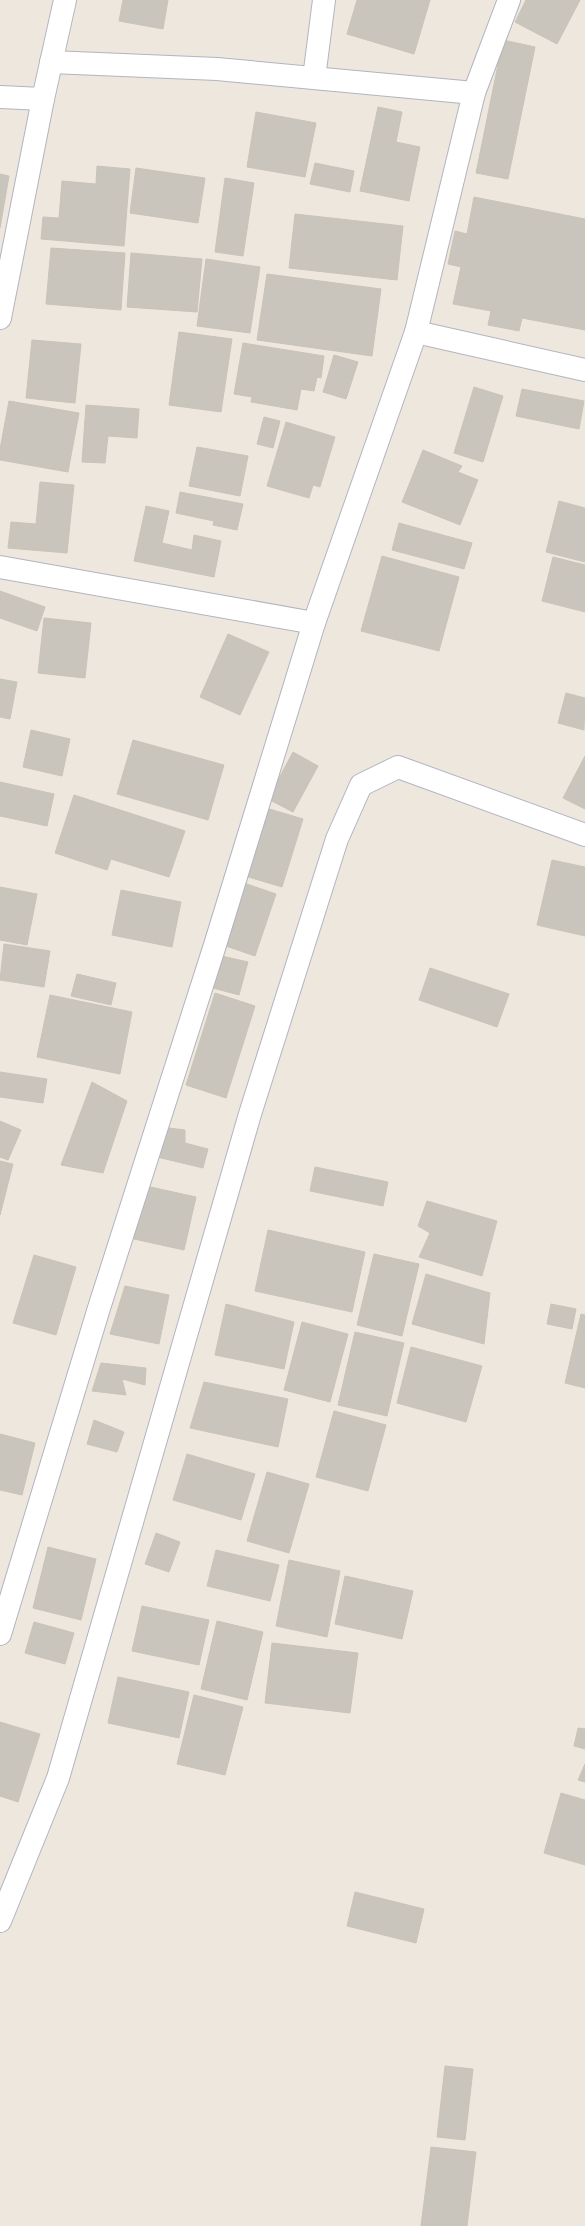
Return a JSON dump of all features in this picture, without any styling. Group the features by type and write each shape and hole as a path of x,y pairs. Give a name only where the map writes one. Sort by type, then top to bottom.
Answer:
{"street":[{"path":"0,318 43,99 65,0"},
{"path":"314,78 324,0"},
{"path":"0,1634 99,1308 215,945 314,622 416,332 474,93 509,0"},
{"path":"51,62 217,69 474,93"},
{"path":"0,97 43,99"},
{"path":"416,332 585,370"},
{"path":"0,567 314,622"},
{"path":"0,1922 58,1778 250,1114 337,839 361,785 398,767 585,835"}],"building":[{"path":"123,0 168,0 163,29 119,21"},
{"path":"357,0 430,0 414,54 347,34"},
{"path":"526,0 580,0 557,44 515,22"},
{"path":"503,40 535,47 508,179 476,173"},
{"path":"378,107 402,112 396,142 420,147 409,201 360,191"},
{"path":"256,112 316,123 305,177 247,167"},
{"path":"315,163 354,171 350,192 310,184"},
{"path":"97,166 130,169 124,246 41,239 43,217 59,218 62,181 96,184"},
{"path":"136,168 205,178 198,223 130,213"},
{"path":"0,174 9,176 0,228"},
{"path":"225,178 254,183 243,256 215,252"},
{"path":"474,197 585,219 585,330 522,318 519,331 488,325 491,311 453,304 461,267 448,264 455,231 467,234"},
{"path":"295,214 403,226 397,280 289,268"},
{"path":"51,248 125,253 121,310 46,304"},
{"path":"131,253 202,259 197,312 127,307"},
{"path":"206,259 260,267 250,333 197,326"},
{"path":"267,274 381,289 372,356 257,340"},
{"path":"179,332 232,339 221,412 169,405"},
{"path":"32,340 81,344 75,403 26,398"},
{"path":"243,343 324,356 321,378 317,377 314,391 301,389 297,410 251,402 252,397 234,394"},
{"path":"334,355 358,362 346,399 323,392"},
{"path":"474,387 503,396 483,462 454,453"},
{"path":"522,389 584,401 579,429 516,416"},
{"path":"9,401 79,413 68,472 0,460 0,449"},
{"path":"86,405 139,409 137,438 108,436 105,463 82,462"},
{"path":"264,417 280,421 273,448 257,444"},
{"path":"286,422 335,437 320,487 313,485 309,498 267,486"},
{"path":"197,447 248,456 240,496 189,486"},
{"path":"423,450 462,466 458,472 478,480 460,525 402,502"},
{"path":"40,482 74,485 67,553 8,548 11,522 36,524"},
{"path":"180,492 243,504 237,530 213,525 214,521 176,513"},
{"path":"559,501 585,508 585,562 546,552"},
{"path":"146,506 169,511 162,543 192,550 194,535 221,541 214,577 134,561"},
{"path":"399,523 472,543 464,569 392,550"},
{"path":"382,556 459,577 439,651 361,631"},
{"path":"553,557 585,565 585,612 542,601"},
{"path":"0,591 45,607 37,631 0,618"},
{"path":"44,618 91,623 85,678 38,673"},
{"path":"228,634 269,652 240,715 200,697"},
{"path":"0,679 17,682 10,719 0,717"},
{"path":"566,693 585,698 584,730 558,723"},
{"path":"31,730 70,739 62,776 23,767"},
{"path":"133,740 224,765 208,820 117,794"},
{"path":"293,752 318,766 293,812 268,799"},
{"path":"585,756 585,809 563,798"},
{"path":"0,782 54,794 47,826 0,816"},
{"path":"74,795 185,831 169,877 111,859 107,870 55,853"},
{"path":"266,808 303,819 282,887 245,876"},
{"path":"552,860 585,867 585,936 537,925"},
{"path":"244,883 276,894 255,956 223,945"},
{"path":"0,887 37,894 27,945 0,940"},
{"path":"121,890 181,902 172,947 112,935"},
{"path":"4,944 50,951 44,987 0,980"},
{"path":"222,956 248,962 239,995 213,988"},
{"path":"430,968 509,994 497,1027 419,1000"},
{"path":"77,974 116,983 111,1005 71,996"},
{"path":"215,993 255,1006 226,1098 186,1085"},
{"path":"50,995 132,1012 120,1074 37,1057"},
{"path":"0,1072 47,1079 43,1103 0,1097"},
{"path":"92,1082 127,1101 103,1173 61,1165"},
{"path":"0,1121 21,1130 8,1160 0,1157"},
{"path":"169,1128 185,1130 185,1143 208,1149 203,1168 157,1157"},
{"path":"0,1161 13,1164 0,1215"},
{"path":"315,1167 388,1182 383,1206 310,1191"},
{"path":"146,1186 196,1197 184,1250 134,1239"},
{"path":"427,1201 497,1221 482,1276 419,1257 430,1233 418,1226"},
{"path":"268,1230 365,1252 352,1312 255,1291"},
{"path":"374,1254 419,1264 402,1336 357,1325"},
{"path":"34,1255 76,1267 56,1335 13,1323"},
{"path":"426,1274 490,1293 484,1344 412,1324"},
{"path":"125,1286 169,1295 159,1344 110,1334"},
{"path":"226,1304 294,1322 284,1369 215,1355"},
{"path":"551,1304 576,1309 572,1329 547,1324"},
{"path":"581,1314 585,1315 585,1388 565,1383"},
{"path":"302,1322 348,1334 330,1402 284,1390"},
{"path":"355,1332 404,1343 387,1416 338,1405"},
{"path":"411,1347 482,1366 466,1422 397,1403"},
{"path":"101,1363 146,1368 145,1385 122,1379 126,1395 92,1391"},
{"path":"204,1382 288,1399 278,1447 190,1428"},
{"path":"334,1411 386,1425 368,1491 316,1477"},
{"path":"94,1420 124,1432 117,1452 87,1444"},
{"path":"0,1434 35,1443 22,1495 0,1490"},
{"path":"187,1454 255,1474 241,1520 173,1500"},
{"path":"267,1472 309,1484 289,1553 247,1541"},
{"path":"156,1533 180,1542 169,1572 145,1564"},
{"path":"48,1547 96,1559 81,1620 33,1608"},
{"path":"216,1550 279,1565 270,1601 207,1586"},
{"path":"289,1560 340,1571 327,1637 276,1626"},
{"path":"345,1576 413,1591 402,1639 335,1624"},
{"path":"142,1606 209,1620 199,1665 132,1651"},
{"path":"217,1621 263,1632 247,1700 201,1689"},
{"path":"34,1622 74,1633 65,1664 25,1653"},
{"path":"272,1643 358,1653 350,1713 265,1703"},
{"path":"118,1677 189,1692 179,1738 108,1723"},
{"path":"194,1695 243,1707 225,1775 177,1764"},
{"path":"0,1722 40,1734 18,1802 0,1796"},
{"path":"578,1728 585,1729 585,1749 574,1746"},
{"path":"585,1764 585,1782 578,1780"},
{"path":"561,1793 585,1800 585,1865 544,1853"},
{"path":"355,1892 424,1909 416,1943 347,1926"},
{"path":"445,2066 473,2069 465,2140 437,2137"},
{"path":"431,2147 476,2152 467,2226 421,2226"}]}
